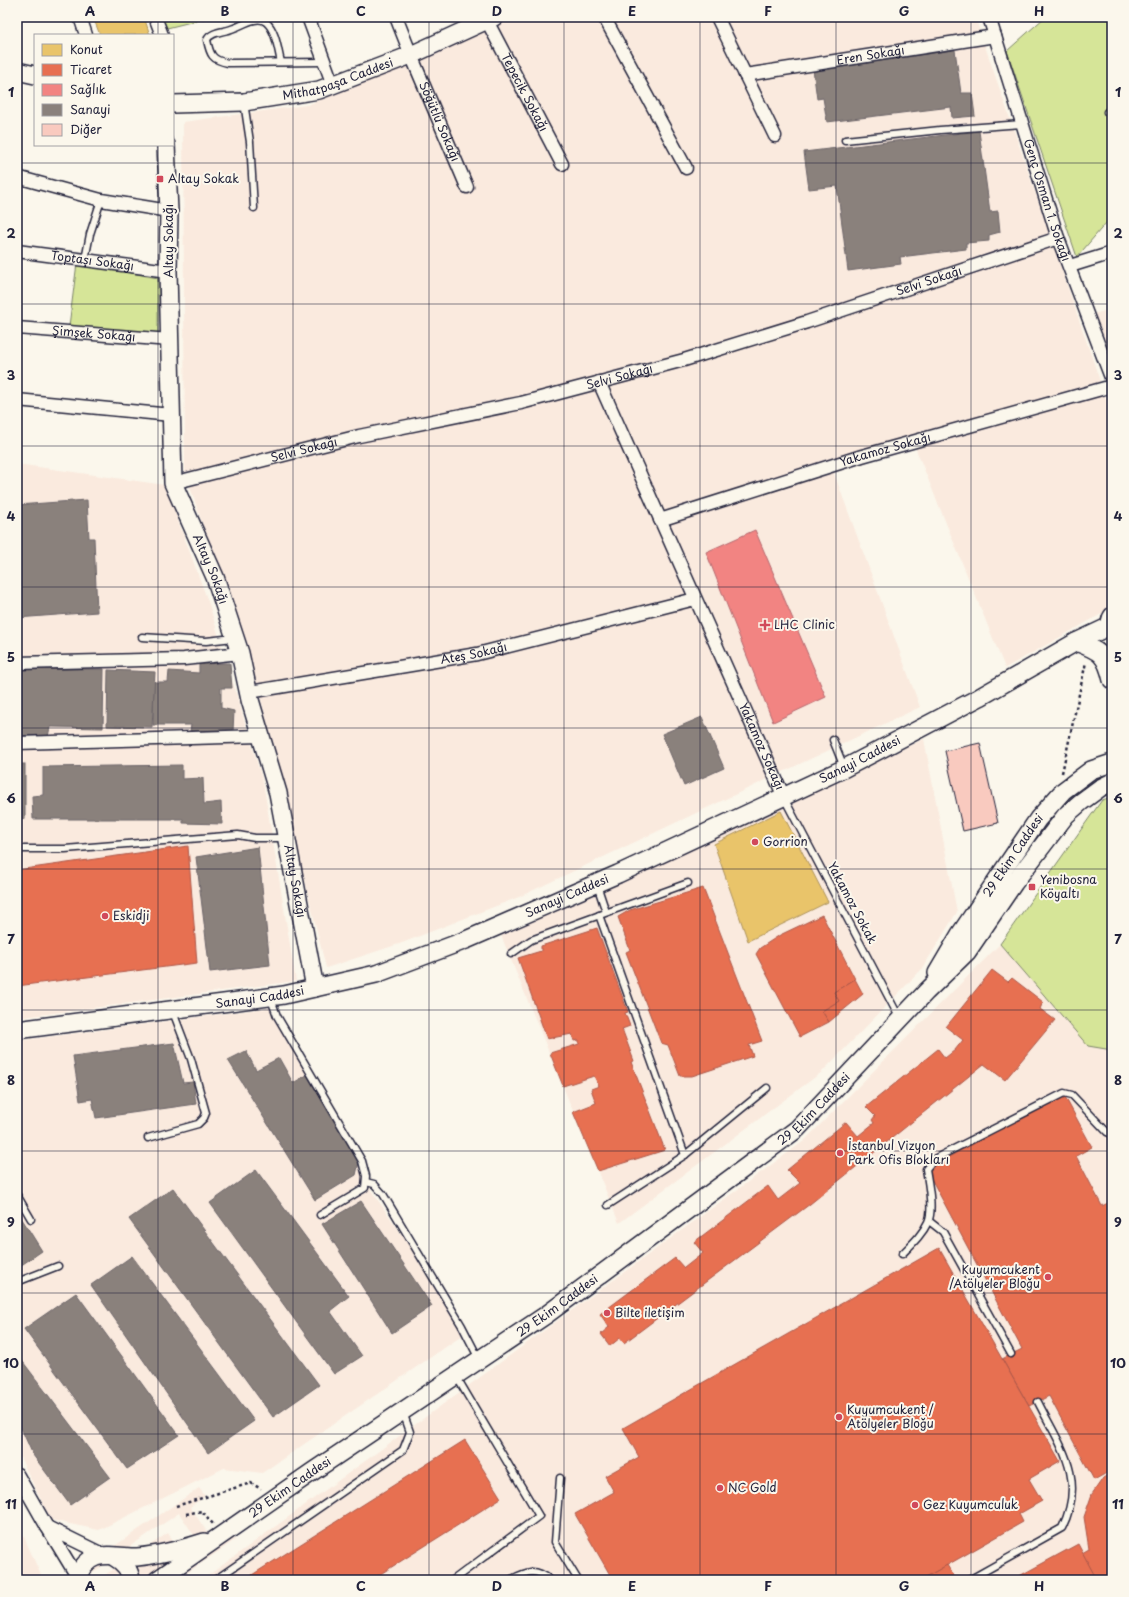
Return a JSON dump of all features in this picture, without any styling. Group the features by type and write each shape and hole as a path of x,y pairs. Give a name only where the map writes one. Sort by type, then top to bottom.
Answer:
{"main road":[{"name":"Mithatpaşa Caddesi","path":"174,104 244,102 319,90 411,55 488,18"},
{"name":"Altay Sokağı","path":"166,146 169,211 168,271 173,483 215,577 237,645 278,793 315,988"},
{"name":"Sanayi Caddesi","path":"17,1030 270,996 315,988 376,974 466,940 597,883 784,797 845,768 980,697 1076,642 1108,627"},
{"path":"1076,642 1100,653 1109,666 1112,680"},
{"path":"1091,770 1112,752"},
{"name":"29 Ekim Caddesi","path":"926,992 960,934 1038,819 1063,792 1091,770 1112,763"},
{"name":"29 Ekim Caddesi","path":"157,1580 546,1315 797,1129 926,992 967,952 1014,883 1066,815 1080,802 1100,788 1112,782"},
{"path":"78,1579 81,1569 87,1562 95,1557 136,1557 173,1551 220,1537"},
{"path":"109,1556 121,1561 127,1567 131,1580"}],"street":[{"path":"80,17 86,34"},
{"path":"155,17 162,34"},
{"path":"308,17 333,85"},
{"name":"Söğütlü Sokağı","path":"396,17 467,187"},
{"path":"604,17 686,168"},
{"path":"717,17 775,136"},
{"name":"Genç Osman 1. Sokağı","path":"989,17 1058,238 1070,266 1112,380"},
{"name":"Tepecik Sokağı","path":"488,18 562,164"},
{"name":"Eren Sokağı","path":"745,75 995,36"},
{"path":"17,177 101,200 169,211"},
{"name":"Selvi Sokağı","path":"173,483 359,436 520,403 684,360 806,322 1058,238"},
{"name":"Toptaşı Sokağı","path":"17,251 168,271"},
{"path":"1070,266 1112,253"},
{"name":"Şimşek Sokağı","path":"17,328 170,340"},
{"name":"Yakamoz Sokağı","path":"599,382 784,797"},
{"name":"Yakamoz Sokağı","path":"660,520 862,456 1112,386"},
{"path":"17,400 171,415"},
{"name":"Ateş Sokağı","path":"249,692 477,654 695,599"},
{"path":"17,662 184,659 237,645"},
{"path":"17,743 261,736"},
{"path":"19,1482 48,1527 78,1579"},
{"path":"48,1527 109,1556"}],"lane":[{"path":"281,62 272,31 268,23 264,21 259,20 246,23 210,35 206,40 210,54 218,61 228,64 281,62 307,64 325,62"},
{"path":"244,102 250,142 254,208"},
{"path":"845,140 940,130 1022,124"},
{"path":"85,260 90,234 101,200"},
{"path":"1108,627 1105,619 1108,611 1112,610"},
{"path":"142,637 237,645"},
{"path":"833,740 845,768"},
{"name":"Yakamoz Sokak","path":"784,797 900,1020"},
{"path":"17,849 65,849 238,835 255,838 287,838"},
{"path":"511,954 531,940 688,882"},
{"path":"597,883 606,912"},
{"path":"599,915 685,1155"},
{"path":"270,996 278,1016 365,1168 365,1188 320,1215"},
{"path":"148,1138 198,1124 204,1118 206,1113 191,1059 173,1010"},
{"path":"608,1205 685,1155 767,1088"},
{"path":"902,1254 916,1240 929,1221 930,1205 926,1169 934,1159 1064,1093 1072,1095 1107,1132 1112,1134"},
{"path":"366,1182 374,1184 383,1194 462,1326 480,1360"},
{"path":"17,1195 31,1219"},
{"path":"929,1221 943,1232 1011,1354"},
{"path":"17,1282 58,1266"},
{"path":"453,1580 539,1516 456,1376"},
{"path":"969,1580 1062,1528 1068,1518 1073,1494 1073,1482 1070,1469 1038,1402"},
{"path":"215,1580 403,1450 410,1432 403,1412"},
{"path":"560,1478 555,1542 578,1580"},
{"path":"510,1580 525,1572 544,1575 550,1580"}],"path":[{"path":"1063,792 1062,773 1086,659"},
{"path":"176,1506 252,1483 276,1498"},
{"path":"186,1514 202,1511 220,1537"}],"shaded area":[{"path":"513,17 975,17 1112,416 1112,608 1005,668 915,447 834,473 920,707 519,897 402,943 326,968 261,699 185,472 183,122 307,105 402,68"},
{"path":"1112,309 1112,361 1093,314"},
{"path":"17,464 165,485 209,604 263,782 296,981 17,1018"},
{"path":"924,739 957,912 922,969 822,1072 619,1223 500,933"},
{"path":"1000,944 1088,1045 1112,1050 1112,1580 202,1580 804,1141"},
{"path":"274,1007 368,1165 366,1183 469,1331 262,1473 224,1468 99,1530 51,1520 17,1451 17,1041"},
{"path":"199,1488 205,1496 190,1507 214,1542 229,1532 235,1540 177,1580 160,1580 204,1550 179,1513 129,1547 135,1555 168,1533 181,1552 149,1574 152,1580 108,1580 105,1575 124,1562 118,1555 82,1580 65,1580"},
{"path":"17,1521 43,1580 17,1580"}],"green space":[{"path":"162,17 211,17 167,28"},
{"path":"1045,17 1112,17 1112,216 1077,257 1007,51"},
{"path":"77,263 158,278 158,335 69,326"},
{"path":"1112,797 1112,1050 1088,1046 1000,944 1102,800"}],"building: Konut":[{"path":"93,17 144,17 150,34 100,34"},
{"path":"781,811 828,902 748,941 714,844"}],"building: Ticaret":[{"name":"Eskidji","path":"188,846 197,963 17,986 17,870"},
{"path":"703,888 762,1041 749,1045 753,1056 692,1076 680,1076 668,1045 661,1043 626,952 630,950 618,917 630,910"},
{"path":"822,915 855,979 834,992 839,1001 822,1011 829,1022 800,1037 756,954 760,948 780,935"},
{"path":"597,928 628,1012 625,1013 630,1026 622,1029 634,1061 631,1062 665,1150 598,1171 573,1112 596,1103 591,1089 599,1086 594,1076 563,1086 550,1053 579,1044 579,1040 574,1041 572,1034 547,1039 518,958 541,951 541,946"},
{"name":"İstanbul Vizyon Park Ofis Blokları","path":"992,970 1008,982 1012,978 1043,1002 1040,1009 1055,1020 1005,1080 984,1064 810,1204 624,1343 620,1338 610,1346 601,1334 609,1327 600,1314 675,1258 684,1268 703,1253 694,1242 768,1186 778,1200 800,1183 787,1170 846,1122 858,1136 874,1123 872,1120 875,1116 866,1107 938,1049 945,1058 955,1050 963,1040 946,1027"},
{"path":"855,979 863,994 829,1022 822,1011 839,1001 834,992"},
{"name":"Kuyumcukent /Atölyeler Bloğu","path":"1064,1095 1092,1147 1076,1156 1102,1206 1112,1201 1112,1470 1094,1480 1049,1396 1029,1406 1002,1359 1022,1349 926,1169"},
{"name":"Kuyumcukent / Atölyeler Bloğu","path":"939,1248 1060,1461 1029,1479 1042,1501 1019,1514 1023,1522 921,1580 613,1580 575,1514 614,1492 605,1476 639,1457 623,1428"},
{"path":"465,1440 501,1498 371,1580 244,1580"},
{"path":"1112,1472 1112,1580 1097,1580 1082,1553 1089,1549 1084,1517 1092,1494 1103,1478"},
{"path":"1078,1544 1097,1580 1012,1580"},
{"path":"947,1565 956,1580 921,1580"}],"building: Sağlık":[{"name":"LHC Clinic","path":"755,530 826,697 773,722 706,552"}],"building: Sanayi":[{"path":"955,50 961,93 972,93 975,116 952,118 951,107 827,122 823,98 817,99 813,69"},
{"path":"979,131 990,212 998,211 1000,232 989,235 989,241 966,243 966,249 900,257 901,264 848,271 837,186 809,189 804,152"},
{"path":"87,500 89,538 94,538 97,612 17,618 17,505"},
{"path":"230,663 232,688 221,688 221,708 234,711 233,731 190,731 191,725 153,725 154,682 168,682 169,671 199,673 199,664"},
{"path":"17,669 104,669 103,728 50,727 48,737 17,736"},
{"path":"108,670 155,672 152,727 107,726"},
{"path":"702,717 724,768 684,786 662,734"},
{"path":"17,764 25,764 25,819 17,819"},
{"path":"182,765 182,779 203,778 204,804 221,802 222,824 183,823 183,819 33,819 32,796 43,795 43,767"},
{"path":"258,847 270,965 210,972 196,857"},
{"path":"174,1043 183,1083 193,1082 196,1104 96,1118 92,1099 80,1101 73,1056"},
{"path":"246,1051 256,1070 279,1058 293,1083 307,1075 359,1162 356,1175 315,1200 228,1060"},
{"path":"256,1170 349,1296 330,1311 362,1356 334,1374 210,1203"},
{"path":"173,1188 319,1385 273,1417 129,1219"},
{"path":"361,1201 432,1306 392,1333 322,1224"},
{"path":"17,1211 42,1251 17,1268"},
{"path":"132,1256 254,1421 208,1453 91,1285"},
{"path":"76,1293 179,1435 127,1469 24,1329"},
{"path":"17,1354 110,1477 70,1505 33,1455 17,1419"}],"building: Diğer":[{"path":"980,743 998,823 963,831 945,751"}],"place":[{"name":"Altay Sokak","path":"160,179"},
{"name":"LHC Clinic","path":"765,625"},
{"name":"Gorrion","path":"755,842"},
{"name":"Yenibosna Köyaltı","path":"1032,887"},
{"name":"Eskidji","path":"105,916"},
{"name":"İstanbul Vizyon Park Ofis Blokları","path":"840,1153"},
{"name":"Kuyumcukent /Atölyeler Bloğu","path":"1048,1277"},
{"name":"Bilte iletişim","path":"607,1313"},
{"name":"Kuyumcukent / Atölyeler Bloğu","path":"839,1417"},
{"name":"NC Gold","path":"720,1488"},
{"name":"Gez Kuyumculuk","path":"915,1505"}]}
